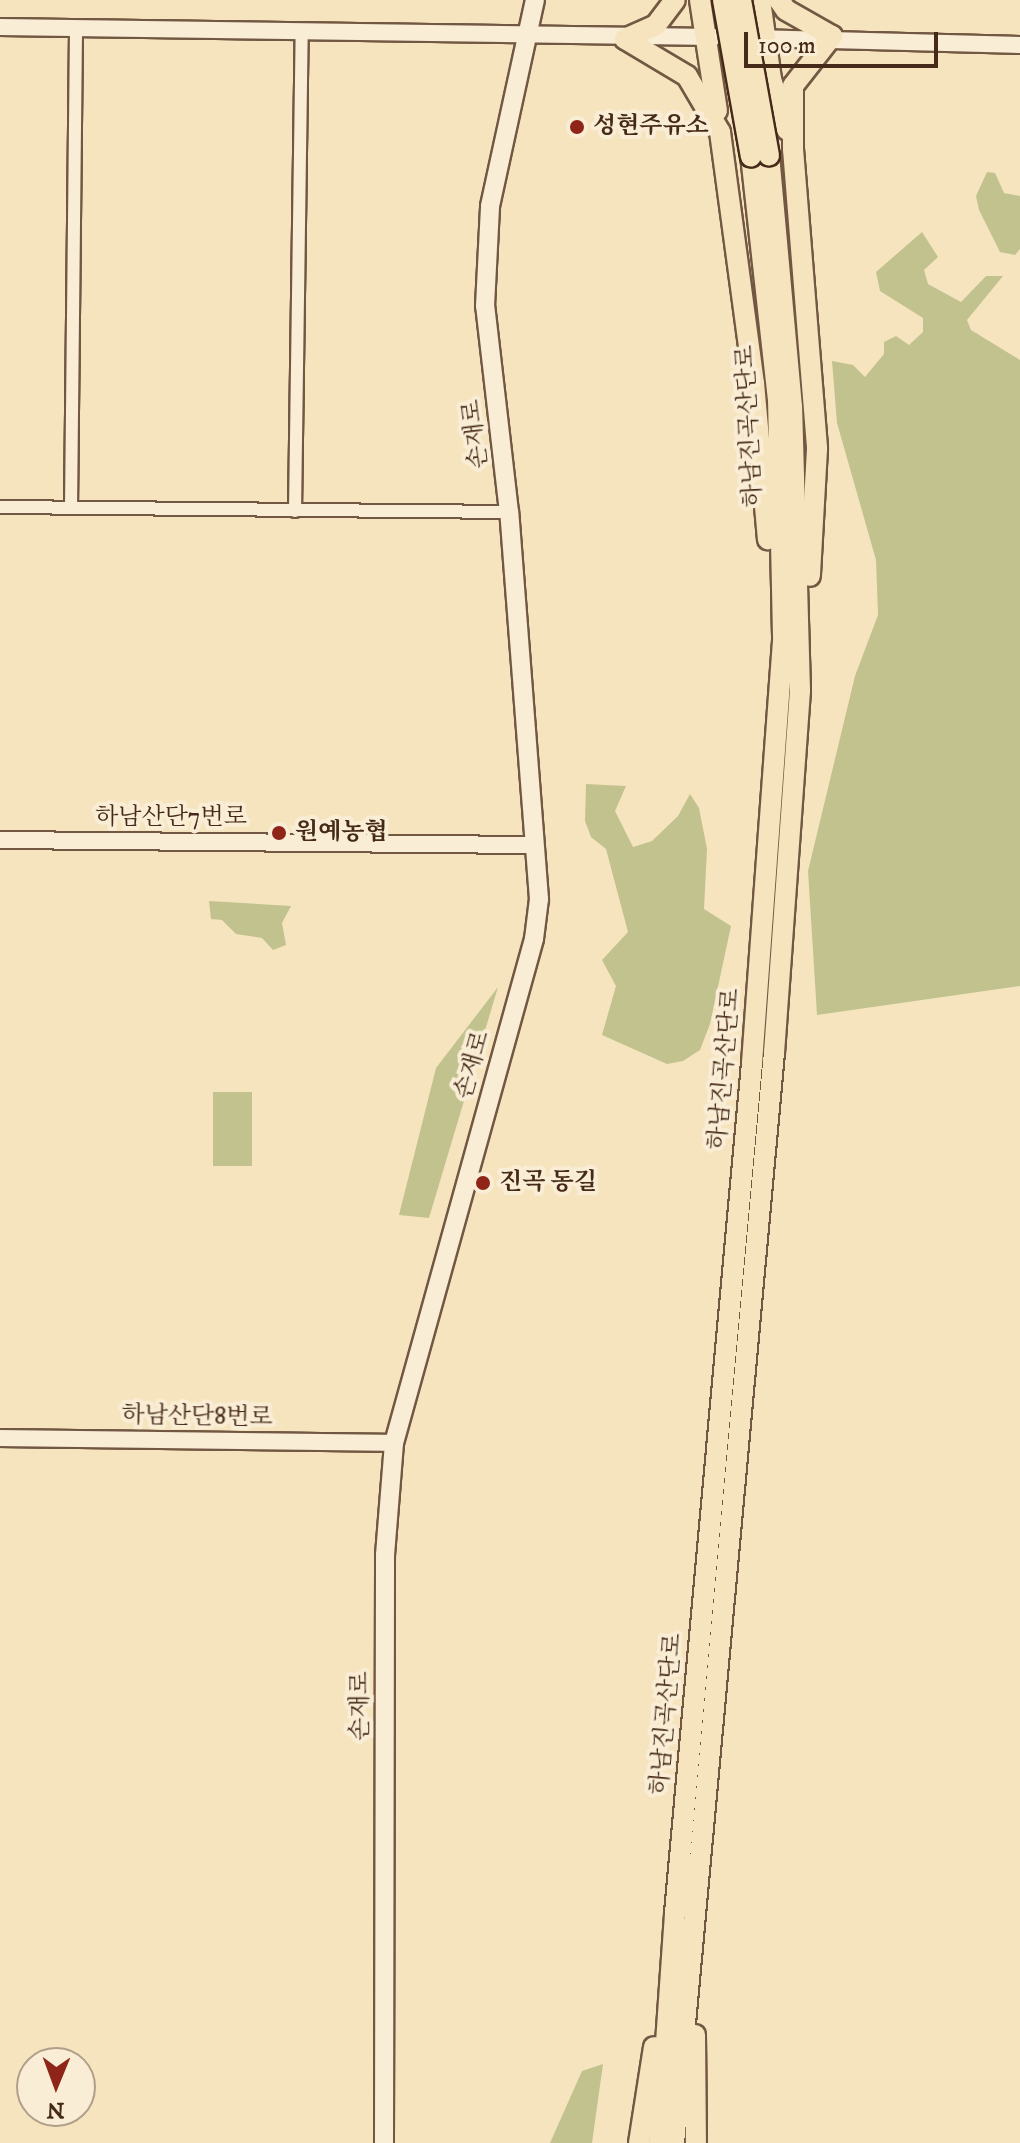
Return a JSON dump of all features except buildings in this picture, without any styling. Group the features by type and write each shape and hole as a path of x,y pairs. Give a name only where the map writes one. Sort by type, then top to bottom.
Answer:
{"highway":[{"path":"625,39 656,25 675,0"},
{"path":"700,0 754,383 768,528 769,638 778,695"},
{"name":"하남진곡산단로","path":"659,2143 684,1914 735,1367 752,1063 783,636 778,400 760,157 723,0"},
{"name":"하남진곡산단로","path":"735,1367 774,1053 800,691 793,422 741,0"},
{"path":"760,0 771,79 793,149"},
{"path":"779,0 786,10 832,36 793,86 793,149 817,449 800,691"},
{"path":"625,39 687,76 720,132"},
{"path":"639,2143 684,1914"},
{"path":"674,2143 684,1914"},
{"path":"684,1914 696,2143"}],"main road":[{"name":"손재로","path":"384,2143 385,1555 394,1443 534,939 539,899 509,512 485,306 490,206 535,0"}],"street":[{"path":"0,27 625,39 832,36 1020,45"},
{"path":"71,508 76,28"},
{"path":"295,511 302,31"},
{"path":"0,507 509,512"},
{"name":"하남산단7번로","path":"0,840 534,845"},
{"name":"하남산단8번로","path":"0,1438 394,1443"}],"green space":[{"path":"987,172 995,173 1004,193 1020,196 1020,249 1015,255 1000,252 979,210 976,196"},
{"path":"922,232 938,257 924,270 928,284 961,302 986,276 1003,276 967,320 971,330 1020,360 1020,986 817,1015 808,871 855,676 878,615 876,560 837,423 832,361 853,365 865,377 884,354 884,342 896,336 909,345 923,332 923,318 880,291 876,272"},
{"path":"586,784 626,786 615,811 633,847 652,841 678,816 690,794 699,808 707,849 704,909 731,926 710,1024 700,1050 683,1061 667,1064 602,1035 616,986 602,960 628,932 606,849 591,837 585,821"},
{"path":"209,901 291,906 282,923 286,945 273,950 262,938 236,934 222,920 211,919"},
{"path":"498,987 429,1218 399,1215 436,1068"},
{"path":"213,1092 252,1092 252,1166 213,1166"},
{"path":"603,2064 592,2143 550,2143 582,2071"}],"place":[{"name":"성현주유소","path":"577,127"},
{"name":"원예농협","path":"279,833"},
{"name":"진곡 동길","path":"483,1183"}]}
